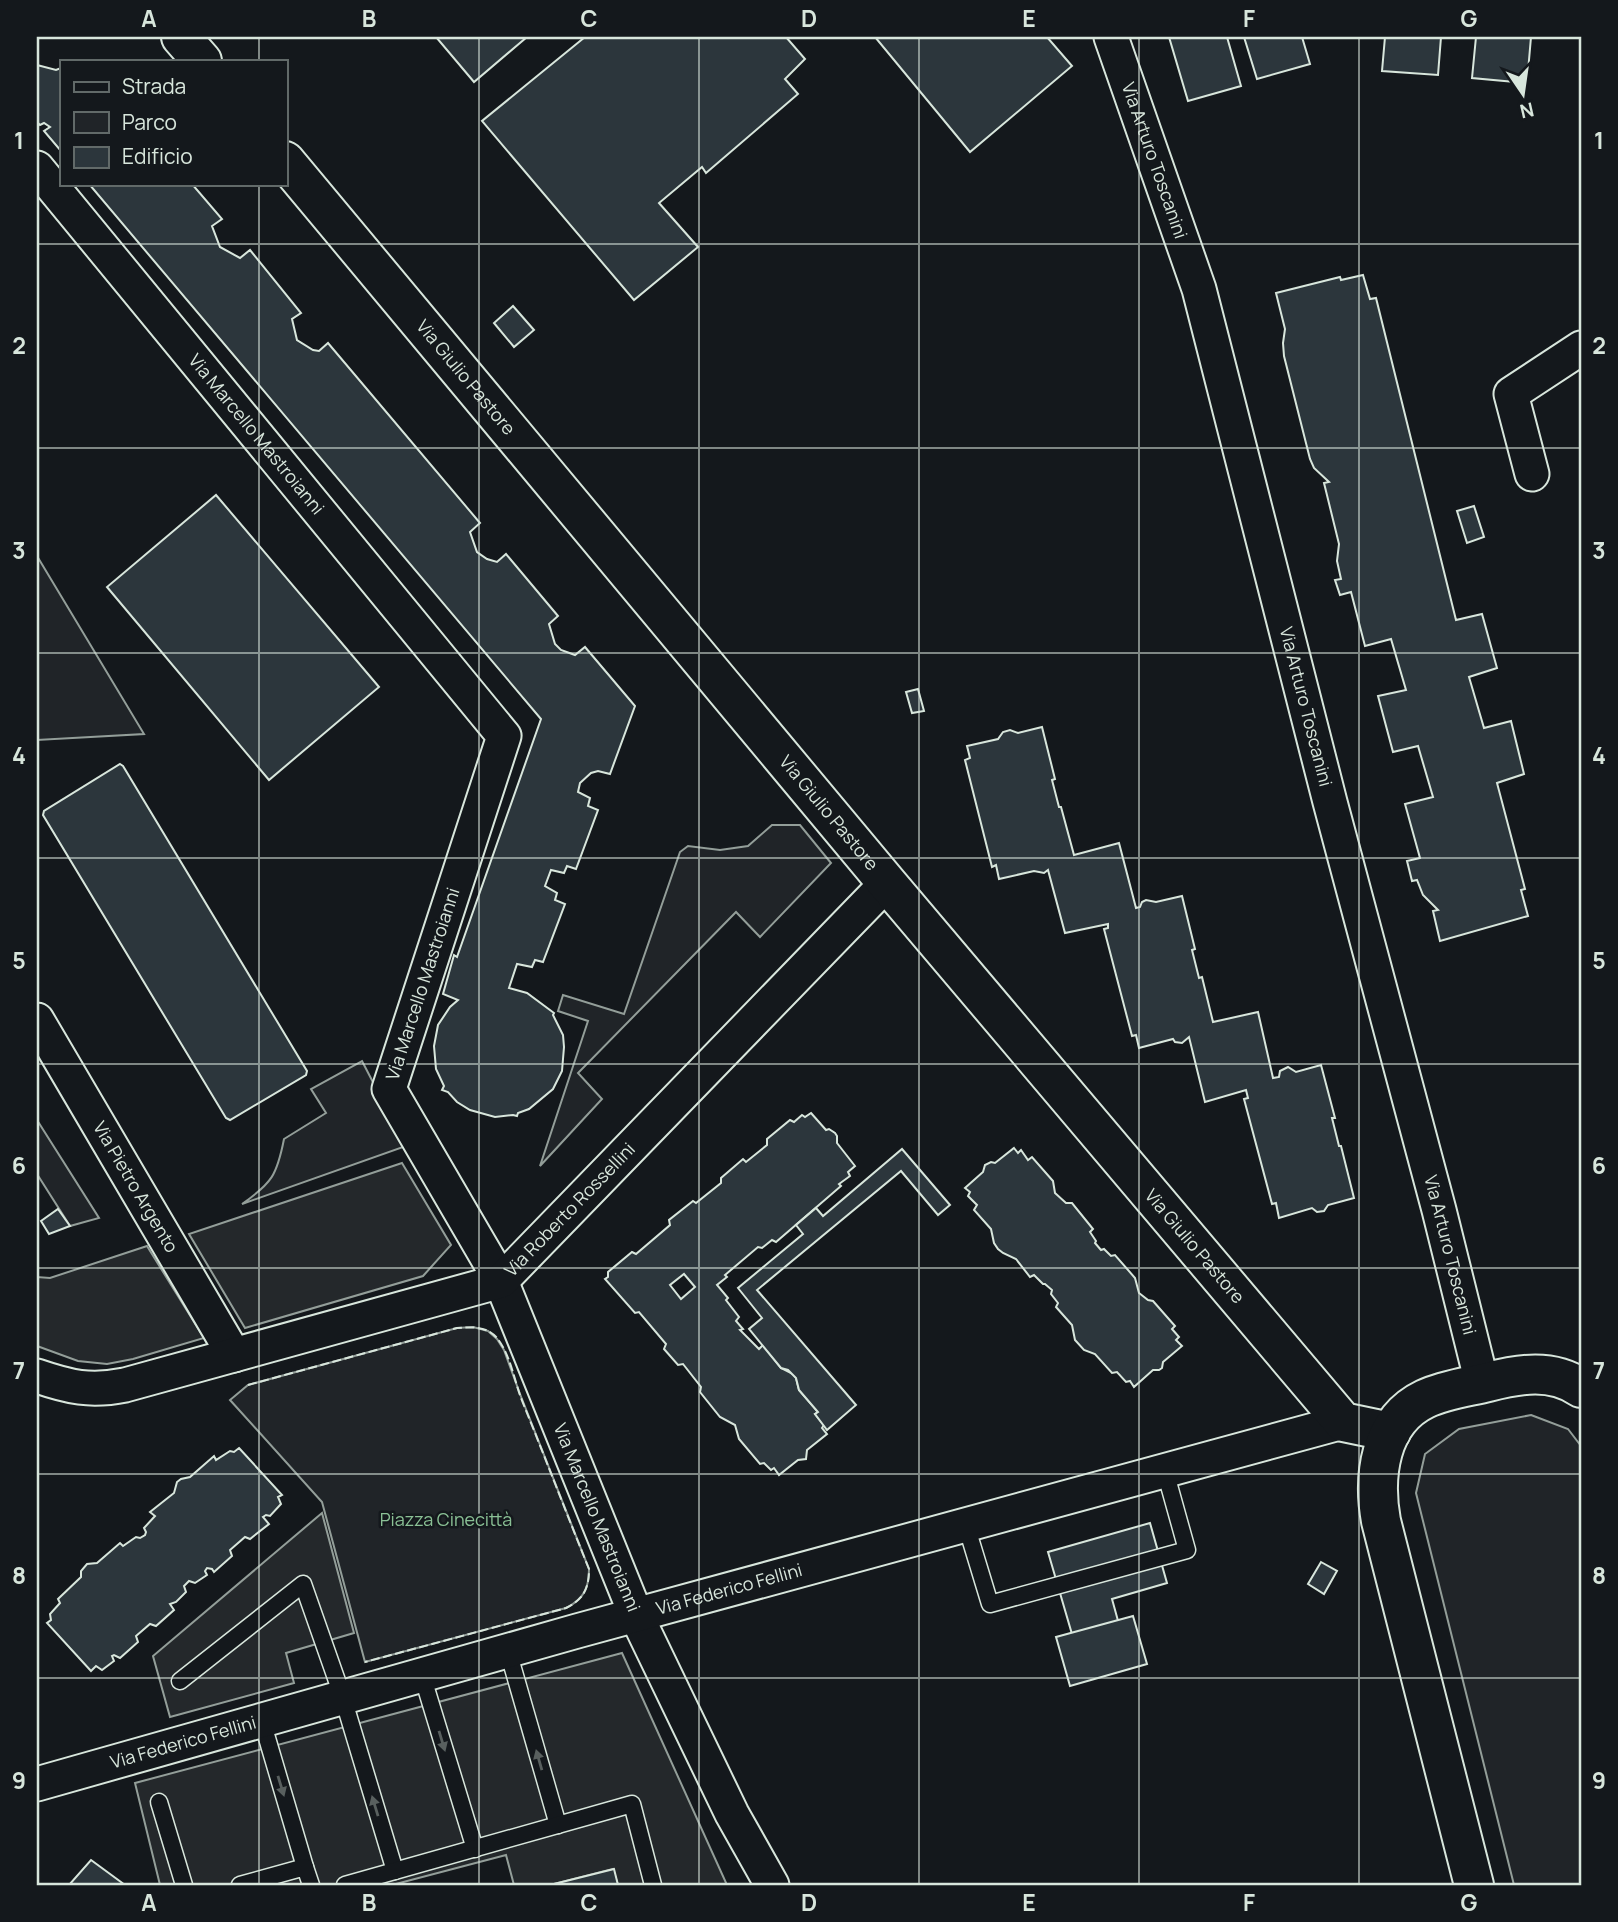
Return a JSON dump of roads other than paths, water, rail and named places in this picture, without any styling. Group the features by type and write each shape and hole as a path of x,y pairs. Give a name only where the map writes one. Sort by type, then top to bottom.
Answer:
{"street":[{"path":"181,37 201,60"},
{"name":"Via Arturo Toscanini","path":"1111,37 1199,289 1326,789 1439,1210 1482,1383"},
{"name":"Via Giulio Pastore","path":"287,163 887,883 1343,1422"},
{"name":"Via Marcello Mastroianni","path":"37,167 503,736 389,1089 501,1281 636,1615 732,1814 772,1885"},
{"path":"1532,474 1511,394 1581,348"},
{"name":"Via Roberto Rossellini","path":"37,1376 72,1387 108,1388 501,1281 887,883"},
{"name":"Via Pietro Argento","path":"37,1020 234,1355"},
{"path":"1474,1885 1381,1521 1377,1479 1379,1460 1384,1445 1401,1418 1425,1399 1524,1373 1560,1378 1581,1388"},
{"path":"1343,1422 1391,1432"},
{"name":"Via Federico Fellini","path":"37,1784 636,1615 1343,1422"}],"lane":[{"path":"966,1525 990,1604 1187,1550 1165,1471"},
{"path":"180,1681 303,1584 343,1698 395,1871"},
{"path":"508,1651 558,1825"},
{"path":"422,1675 475,1849"},
{"path":"262,1721 311,1885"},
{"path":"159,1802 184,1885"},
{"path":"345,1885 632,1804 653,1885"},
{"path":"240,1885 305,1867"}],"park label":[{"name":"Piazza Cinecittà","path":"446,1520"}]}
